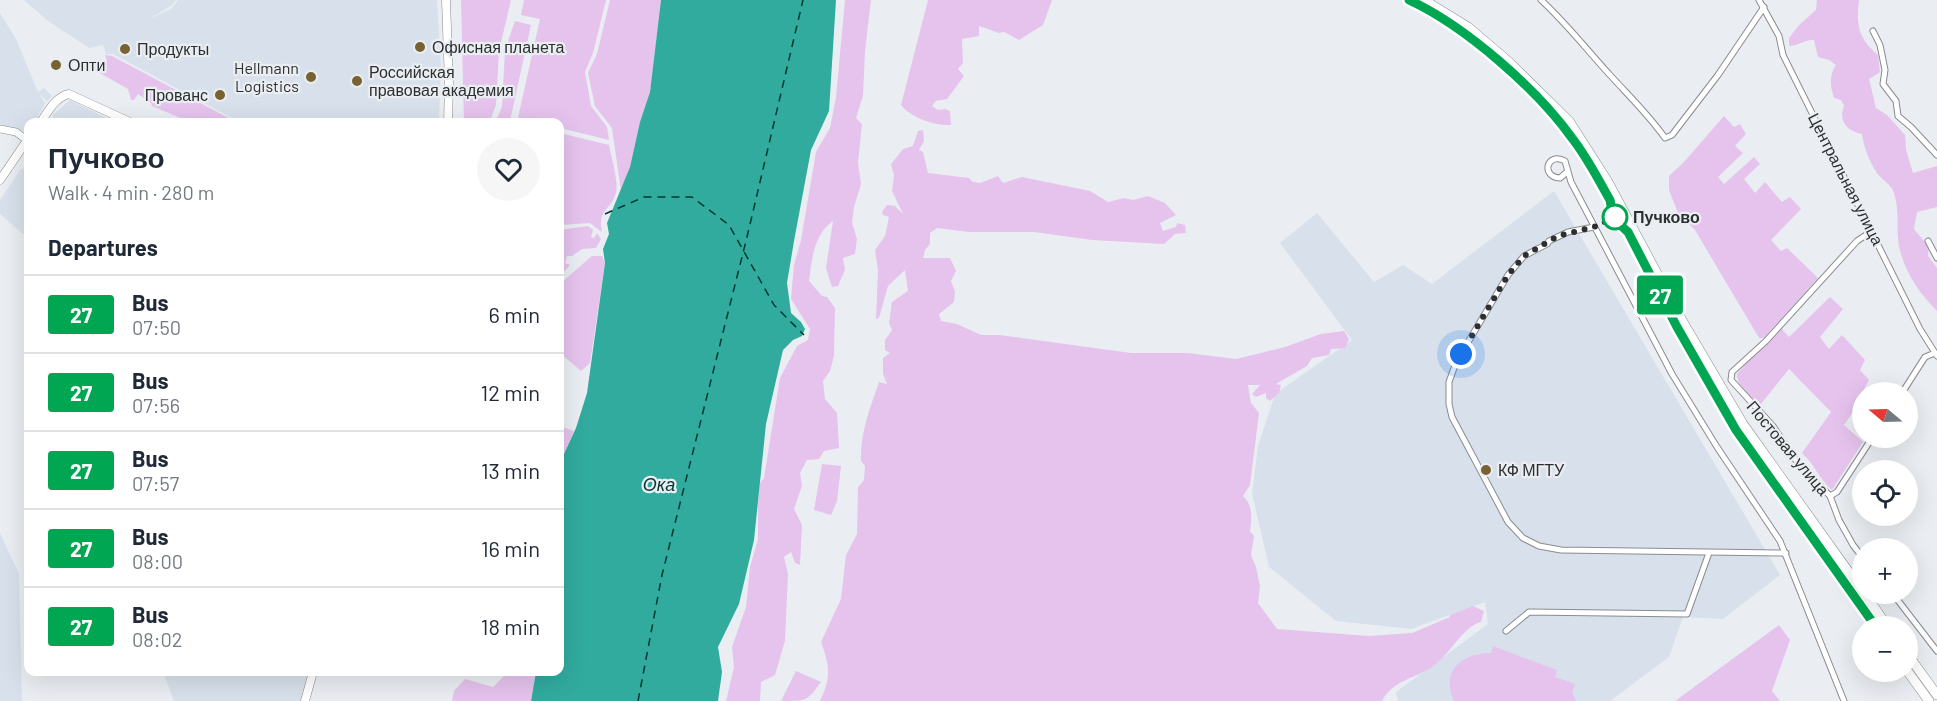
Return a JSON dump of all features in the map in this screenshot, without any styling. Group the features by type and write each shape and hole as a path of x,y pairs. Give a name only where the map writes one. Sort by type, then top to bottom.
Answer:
{"highway":[{"path":"1409,0 1462,32 1534,94 1572,137 1628,232 1677,327 1736,430 1868,616"},
{"path":"1424,0 1468,27 1540,90 1569,121 1608,182 1683,322 1743,424 1852,576"},
{"path":"1918,669 1937,695"},
{"path":"1915,682 1929,701"}],"main road":[{"path":"446,0 450,84 448,118"},
{"path":"44,118 55,103 69,94 121,118"},
{"path":"0,180 24,146"},
{"path":"305,701 312,676"}],"street":[{"path":"1541,0 1557,14 1649,115 1665,138 1672,135 1718,75 1764,7"},
{"name":"Центральная улица","path":"1759,0 1779,36 1783,55 1920,329 1936,354"},
{"path":"1873,31 1882,53 1885,70 1883,84 1896,101 1898,116 1936,152"},
{"path":"0,129 16,132 24,137"},
{"path":"1571,182 1554,178 1549,174 1547,168 1553,158 1565,160 1571,182 1672,374 1757,503 1786,553 1844,701"},
{"path":"1560,178 1567,172"},
{"path":"1594,227 1568,232 1549,240 1547,244 1524,256 1508,275 1461,354 1449,382 1449,404 1452,417 1508,522 1523,537 1533,543 1561,550 1786,553"},
{"name":"Постовая улица","path":"1852,545 1830,496 1794,458 1773,426 1731,380 1732,372 1766,341 1857,241 1872,231"},
{"path":"1928,241 1937,258"},
{"path":"1909,382 1925,357 1936,354"},
{"path":"1830,496 1837,492 1866,448"},
{"path":"1506,631 1529,612 1687,614 1709,553"},
{"path":"1901,604 1937,651"}],"shaded area":[{"path":"24,0 176,0 171,6 148,20 172,8 178,0 437,0 441,66 439,118 232,118 113,54 106,54 103,45 89,48 48,21"},
{"path":"461,0 511,0 499,51 496,105 491,118 464,118"},
{"path":"524,0 606,0 593,53 585,72 591,106 607,127 609,140 564,129 564,118 518,118 540,19 521,15"},
{"path":"610,0 661,0 650,92 640,122 630,167 621,191 612,128 595,106 588,73 597,54"},
{"path":"845,0 871,0 863,96 856,118 862,124 858,163 861,184 852,222 857,239 855,254 843,258 845,270 838,286 832,287 826,268 833,221 827,226 815,248 809,281 822,296 827,297 835,308 834,356 830,371 823,381 825,399 837,413 839,448 824,451 819,459 807,460 800,473 802,486 794,509 802,525 800,565 795,563 791,552 784,557 788,574 785,641 775,675 761,682 760,701 726,701 734,667 732,647 746,607 750,567 758,539 760,483 764,478 780,378 797,346 808,340 810,329 791,299 794,265 801,240 816,152 830,128 836,97"},
{"path":"928,0 1052,0 1043,25 1019,40 1004,32 999,33 979,26 979,36 962,39 963,63 958,69 964,76 947,99 936,101 932,106 938,110 950,111 951,125 924,120 911,114 901,105"},
{"path":"1817,0 1859,0 1858,24 1862,37 1878,55 1880,72 1869,79 1876,108 1887,115 1905,135 1906,150 1913,173 1937,166 1937,207 1917,212 1914,229 1929,247 1928,256 1937,268 1937,311 1917,287 1903,259 1898,239 1897,205 1893,190 1872,164 1862,134 1848,128 1843,121 1844,106 1841,100 1834,98 1831,85 1832,73 1836,65 1818,57 1814,40 1789,46 1789,38 1799,25 1816,10"},
{"path":"0,13 16,39 38,92 44,88 52,96 47,101 39,94 45,103 37,118 24,118 24,132 0,126"},
{"path":"515,21 531,25 511,118 497,118 502,107 505,50"},
{"path":"105,55 112,56 229,118 181,118 152,106 138,94 134,100 131,100 128,89 89,67 91,62 105,65 107,61"},
{"path":"70,100 106,118 54,118 53,115"},
{"path":"1724,116 1734,127 1740,124 1746,134 1735,146 1743,153 1718,177 1724,184 1754,157 1760,164 1744,179 1755,193 1765,182 1782,202 1790,197 1801,209 1771,240 1781,251 1787,248 1818,278 1764,338 1759,338 1695,230 1678,213 1669,190 1669,176"},
{"path":"923,130 924,141 919,150 923,152 928,173 969,178 973,182 980,183 998,176 1003,183 1022,177 1090,191 1108,202 1148,196 1165,203 1176,215 1160,223 1163,231 1176,227 1177,223 1185,225 1186,233 1175,234 1164,244 1092,240 1034,232 969,232 937,228 930,233 930,244 923,258 950,258 956,271 951,281 955,292 954,302 939,314 941,321 957,324 981,335 999,335 1131,353 1188,353 1236,359 1285,347 1321,334 1344,331 1349,339 1345,348 1331,349 1329,355 1312,358 1307,366 1276,384 1281,385 1279,393 1270,401 1266,398 1266,393 1256,397 1252,394 1260,385 1248,385 1251,403 1259,413 1250,485 1243,496 1249,503 1251,512 1250,531 1254,536 1251,555 1260,586 1258,603 1277,629 1369,636 1412,633 1473,606 1484,611 1481,622 1468,629 1432,667 1398,684 1382,701 820,701 828,678 826,658 821,642 841,599 846,555 857,534 858,487 864,480 865,466 861,461 864,431 879,382 887,384 883,374 883,358 890,353 885,350 885,340 892,330 889,323 892,302 908,291 905,270 888,286 879,318 876,319 878,270 875,250 885,236 889,217 883,215 882,212 887,205 895,206 903,214 892,191 894,176 891,164 903,149 913,146 918,131"},
{"path":"564,134 609,145 617,189 614,199 603,214 602,232 590,223 564,225"},
{"path":"24,168 24,234 0,214 0,200 20,170"},
{"name":"КФ МГТУ","path":"1554,191 1780,575 1723,619 1683,617 1669,657 1610,701 1398,701 1396,692 1488,624 1485,602 1411,629 1336,621 1269,567 1252,494 1258,446 1275,394 1352,340 1280,243 1317,213 1374,282 1403,265 1432,284"},
{"path":"588,226 593,230 591,237 594,238 597,233 601,239 596,248 582,249 572,256 567,256 565,263 570,265 564,272 564,229"},
{"path":"592,256 602,256 605,263 590,363 581,371 564,356 564,280"},
{"path":"1830,297 1843,309 1820,337 1829,349 1842,335 1865,360 1860,370 1869,380 1868,382 1852,382 1852,414 1844,425 1852,432 1852,448 1859,448 1832,490 1802,453 1831,412 1789,369 1760,405 1742,387 1738,379 1737,374 1762,345 1769,342 1781,328 1789,337"},
{"path":"564,427 574,431 564,454"},
{"path":"822,464 841,466 837,501 831,515 814,510"},
{"path":"0,533 19,574 22,701 0,701"},
{"path":"1779,625 1790,640 1772,691 1780,701 1675,701"},
{"path":"1493,646 1557,670 1555,677 1575,684 1572,692 1576,701 1454,701 1450,681 1456,666 1471,656 1491,653"},
{"path":"796,671 821,682 806,699 781,701"},
{"path":"165,676 309,676 301,701 174,701"},
{"path":"504,676 535,676 531,701 452,701 454,691 465,679 493,687"}],"water":[{"name":"Ока","path":"661,0 836,0 829,111 811,150 787,283 791,313 805,329 802,336 793,340 783,350 766,424 754,540 739,604 718,647 722,672 718,701 531,701 535,676 564,676 564,454 576,428 587,393 605,263 603,249 609,234 607,223 630,167 640,122 650,92"}],"ferry route":[{"path":"638,701 662,575 747,237 803,0"},
{"path":"605,214 644,197 692,197 729,225 774,305 804,335"}],"bus line":[{"name":"27","path":"1409,0 1462,32 1503,66 1534,94 1572,137 1610,200 1611,210 1620,226 1628,232 1677,327 1736,430 1868,616"}],"place":[{"name":"Офисная планета","path":"420,47"},
{"name":"Продукты","path":"125,49"},
{"name":"Опти","path":"56,65"},
{"name":"Hellmann Logistics","path":"311,77"},
{"name":"Российская правовая академия","path":"357,81"},
{"name":"Прованс","path":"220,95"},
{"name":"Пучково","path":"1615,217"},
{"name":"КФ МГТУ","path":"1486,470"}],"route":[{"path":"1461,354 1508,275 1524,256 1558,236 1594,227 1615,217"}]}
